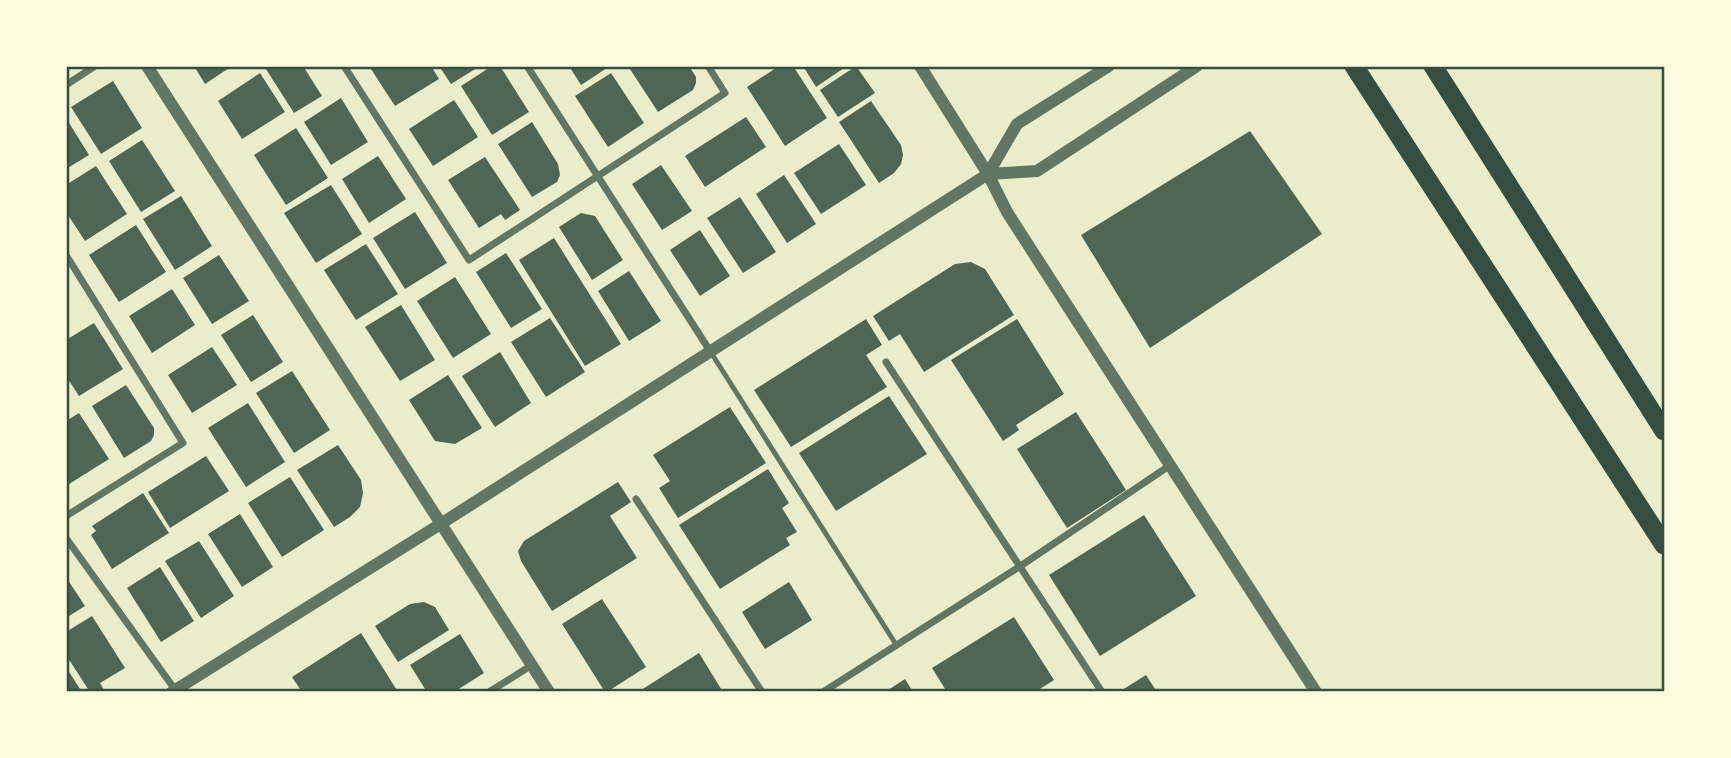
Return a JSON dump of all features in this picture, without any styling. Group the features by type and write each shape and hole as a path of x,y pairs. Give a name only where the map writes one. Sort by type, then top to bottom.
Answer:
{"highway":[{"path":"1354,66 1664,545"},
{"path":"1433,66 1664,431"}],"street":[{"path":"66,85 95,66"},
{"path":"147,66 439,524 549,691"},
{"path":"344,66 469,260 725,93 708,66"},
{"path":"527,66 710,351"},
{"path":"920,66 988,174 1007,212 1316,691"},
{"path":"66,538 174,691 988,174 1017,124 1109,66"},
{"path":"988,174 1038,171 1197,66"},
{"path":"66,255 183,443 66,516"},
{"path":"886,362 1102,691"},
{"path":"823,691 1019,567 1169,466"},
{"path":"636,499 762,691"},
{"path":"489,691 532,665"}],"lane":[{"path":"710,351 897,646"}],"building":[{"path":"194,66 232,66 205,84"},
{"path":"264,66 303,66 322,96 294,113"},
{"path":"369,66 431,66 439,79 395,106"},
{"path":"439,66 480,66 451,84"},
{"path":"492,66 500,66 529,112 492,135 461,86"},
{"path":"569,66 610,66 581,85"},
{"path":"628,66 689,66 696,77 696,83 693,90 658,112"},
{"path":"779,66 793,66 827,118 785,146 747,87"},
{"path":"803,66 847,66 816,87"},
{"path":"856,66 875,93 838,117 820,90"},
{"path":"260,73 285,112 242,139 218,101"},
{"path":"611,73 644,123 608,147 575,96"},
{"path":"113,81 142,128 101,154 71,107"},
{"path":"341,98 368,142 331,165 304,122"},
{"path":"454,100 478,137 433,166 409,129"},
{"path":"871,101 901,145 903,155 901,164 894,173 879,183 839,122"},
{"path":"746,117 766,147 705,187 685,156"},
{"path":"66,118 89,155 66,169"},
{"path":"532,122 558,164 560,175 557,182 532,197 498,144"},
{"path":"296,128 328,178 286,205 254,155"},
{"path":"1250,131 1322,234 1150,348 1081,235"},
{"path":"142,140 175,191 141,212 109,161"},
{"path":"839,144 866,185 821,214 794,173"},
{"path":"378,156 406,199 369,223 342,179"},
{"path":"485,157 520,210 505,220 501,214 479,228 448,180"},
{"path":"661,165 692,211 662,230 632,184"},
{"path":"96,166 127,214 85,241 66,212 66,185"},
{"path":"784,175 816,224 787,243 756,194"},
{"path":"331,185 362,234 316,263 284,213"},
{"path":"181,196 212,246 175,270 143,219"},
{"path":"740,197 776,252 743,273 707,218"},
{"path":"415,212 447,263 405,289 373,238"},
{"path":"581,213 595,216 623,260 592,280 559,227"},
{"path":"136,225 166,272 119,302 89,255"},
{"path":"700,230 730,276 700,296 670,250"},
{"path":"554,238 621,344 585,366 519,260"},
{"path":"366,244 398,294 356,320 324,270"},
{"path":"506,253 542,309 511,328 476,272"},
{"path":"219,255 249,301 212,324 183,278"},
{"path":"971,262 985,269 1014,315 924,372 900,334 889,341 873,316 955,264"},
{"path":"629,271 661,321 629,341 598,291"},
{"path":"455,277 491,334 453,358 417,301"},
{"path":"172,289 195,325 152,353 129,316"},
{"path":"401,305 435,360 400,381 365,327"},
{"path":"253,315 283,362 251,382 221,335"},
{"path":"550,318 585,372 546,397 511,342"},
{"path":"866,319 882,345 866,355 887,387 791,447 754,390"},
{"path":"1017,319 1064,394 1016,425 1019,430 1003,441 951,360"},
{"path":"94,323 123,369 79,396 66,376 66,340"},
{"path":"212,347 237,385 192,413 168,375"},
{"path":"500,352 531,403 495,427 462,376"},
{"path":"292,371 330,430 294,453 256,393"},
{"path":"448,375 482,428 455,444 435,441 409,400"},
{"path":"126,385 154,428 154,435 151,441 124,458 92,406"},
{"path":"889,396 927,454 836,511 799,453"},
{"path":"248,403 285,462 246,487 208,428"},
{"path":"730,407 766,463 678,518 659,488 670,481 653,455"},
{"path":"1076,412 1126,490 1067,528 1017,449"},
{"path":"79,413 109,459 66,486 66,421"},
{"path":"338,445 361,480 363,493 360,507 334,527 297,470"},
{"path":"206,456 229,491 170,528 148,492"},
{"path":"768,469 789,503 782,508 797,532 786,538 790,545 720,589 679,525"},
{"path":"290,477 324,530 282,557 248,503"},
{"path":"618,482 631,502 610,516 637,558 552,611 521,561 518,551 524,541"},
{"path":"143,493 169,533 112,569 91,535 96,531 92,526"},
{"path":"240,514 273,567 242,587 208,534"},
{"path":"1144,515 1196,596 1100,656 1049,575"},
{"path":"199,541 234,596 201,618 165,561"},
{"path":"160,567 194,621 161,642 127,588"},
{"path":"66,577 85,606 66,618"},
{"path":"789,582 812,620 765,649 742,612"},
{"path":"602,599 646,667 607,692 562,624"},
{"path":"424,602 435,607 449,630 398,662 375,626 410,604"},
{"path":"92,616 125,668 100,683 105,692 90,692 66,655 66,632"},
{"path":"1014,617 1054,680 1035,692 947,692 932,668"},
{"path":"361,633 398,692 302,692 292,677"},
{"path":"460,634 484,673 454,692 427,692 410,665"},
{"path":"699,653 723,692 638,692"},
{"path":"66,667 80,689 76,692 66,692"},
{"path":"1146,675 1157,692 1119,692"},
{"path":"905,679 913,692 885,692"}]}
